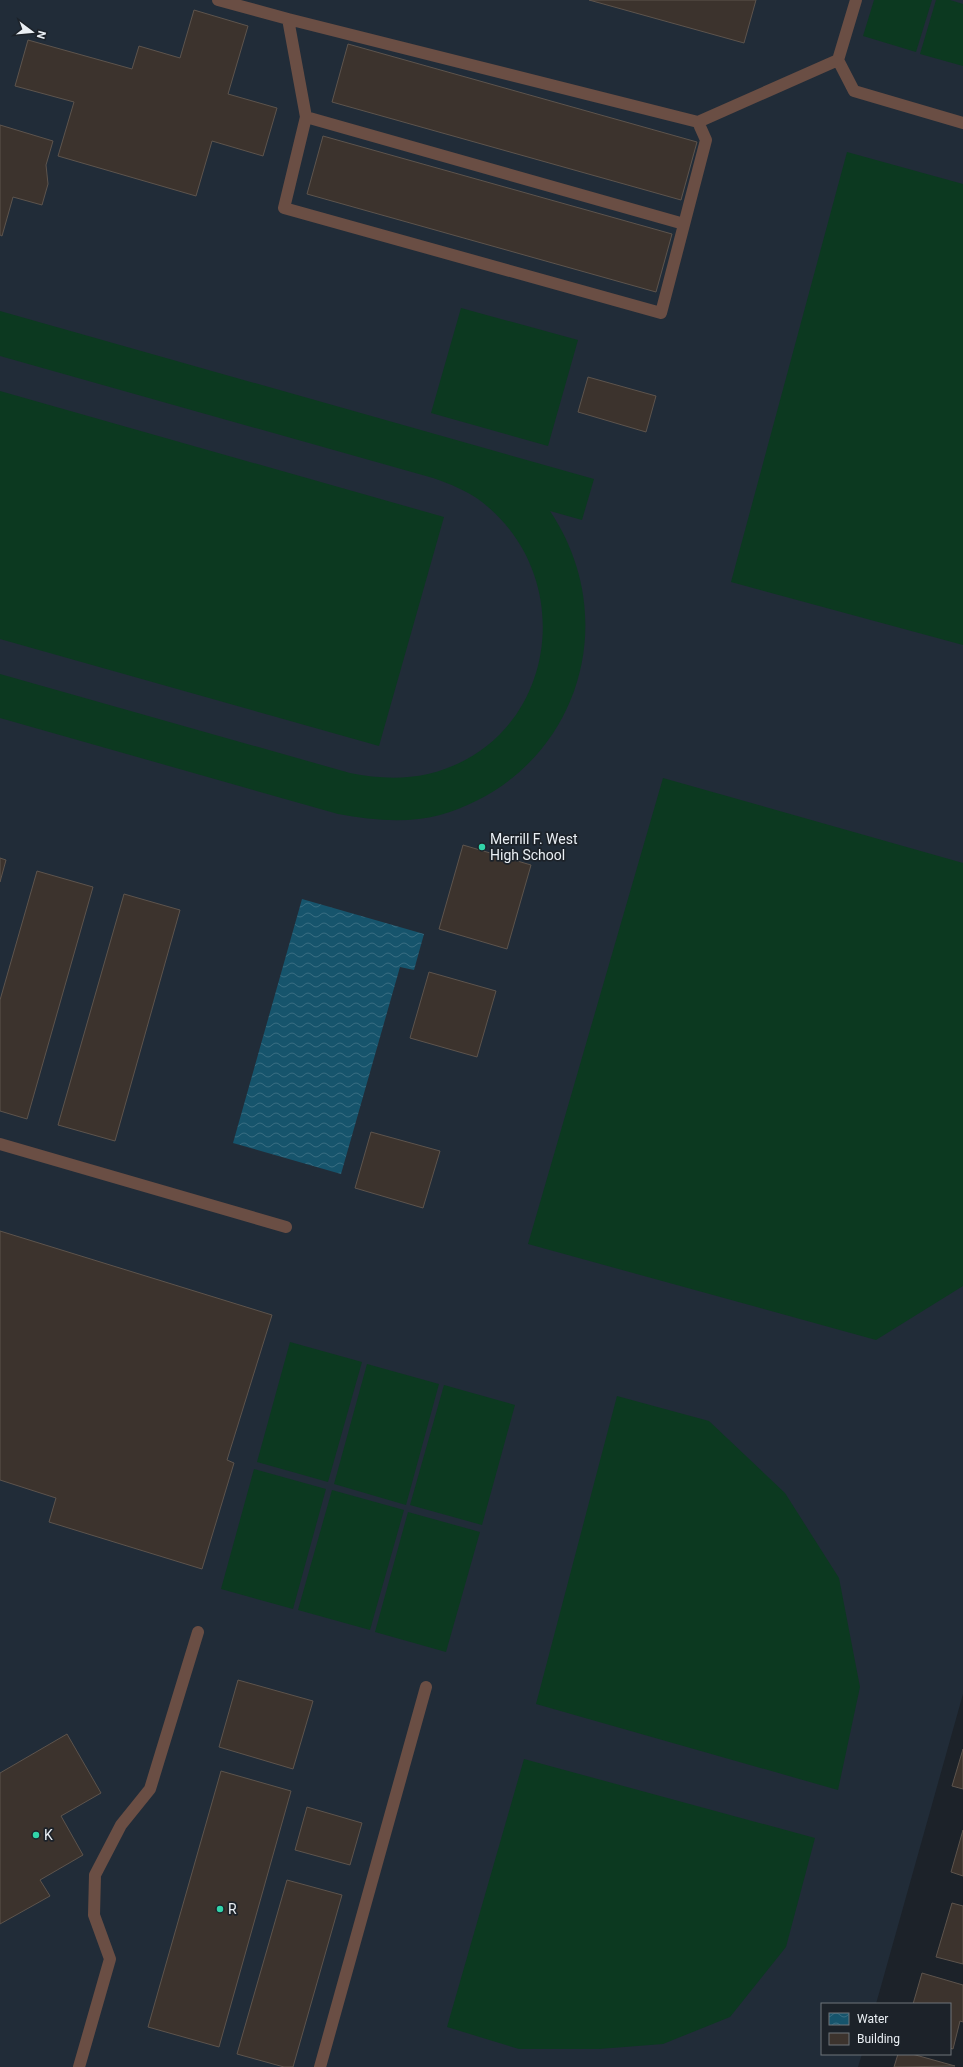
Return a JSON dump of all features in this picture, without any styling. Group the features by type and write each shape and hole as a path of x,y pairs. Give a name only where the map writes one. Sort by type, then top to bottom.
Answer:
{"lane":[{"path":"218,0 288,20 698,122 838,60"},
{"path":"856,0 838,60 854,90 963,123"},
{"path":"288,20 306,117 284,208 661,313 706,140 698,122"},
{"path":"306,117 684,224"},
{"path":"0,1144 286,1227"},
{"path":"79,2067 110,1959 94,1915 95,1875 121,1825 150,1789 198,1632"},
{"path":"320,2067 426,1687"}],"shaded area":[{"name":"Merrill F. West High School","path":"0,0 963,0 963,1694 876,2003 821,2003 821,2055 862,2055 858,2067 0,2067"}],"green space":[{"path":"874,0 932,0 916,52 863,36"},
{"path":"936,0 950,0 963,4 963,66 920,54"},
{"path":"847,152 963,184 963,645 731,582"},
{"path":"461,308 578,340 548,446 431,413"},
{"path":"0,311 594,479 582,520 550,511 573,556 584,602 584,648 574,692 554,732 524,768 486,796 440,815 427,818 389,820 338,814 0,718 0,674 350,773 389,778 418,776 428,774 471,757 504,730 527,695 540,656 542,614 534,573 514,535 482,502 471,494 433,478 0,356"},
{"path":"0,391 444,517 379,746 0,639"},
{"path":"663,778 963,863 963,1286 876,1340 528,1244"},
{"path":"290,1342 362,1362 328,1482 257,1462"},
{"path":"367,1364 439,1384 406,1505 334,1484"},
{"path":"444,1385 515,1405 482,1525 410,1505"},
{"path":"617,1396 709,1421 785,1493 839,1578 860,1687 838,1790 536,1704"},
{"path":"254,1469 326,1489 293,1609 221,1589"},
{"path":"332,1490 404,1510 370,1630 298,1610"},
{"path":"408,1512 480,1532 446,1652 375,1632"},
{"path":"524,1759 815,1838 786,1947 730,2017 663,2044 599,2049 519,2049 447,2027"}],"water":[{"path":"302,899 424,934 414,970 400,967 341,1174 233,1143"}],"building":[{"path":"589,0 756,0 744,43"},
{"path":"194,10 248,26 228,94 277,108 263,156 212,141 196,196 58,156 74,102 15,86 28,40 132,69 139,46 180,58"},
{"path":"348,44 697,142 681,200 332,102"},
{"path":"0,125 53,141 46,165 48,184 42,205 13,197 2,236 0,235"},
{"path":"323,136 672,234 656,292 307,194"},
{"path":"588,377 656,396 646,432 578,412"},
{"path":"463,845 531,865 507,949 439,929"},
{"path":"0,858 6,860 0,882"},
{"path":"37,871 93,887 27,1119 0,1111 0,1000"},
{"path":"124,894 180,910 115,1141 58,1125"},
{"path":"429,972 496,991 477,1057 410,1038"},
{"path":"371,1132 440,1151 423,1208 355,1188"},
{"path":"0,1231 272,1315 227,1460 234,1463 202,1569 49,1522 56,1498 0,1480"},
{"path":"238,1680 313,1701 293,1769 219,1747"},
{"name":"K","path":"67,1734 101,1793 61,1816 83,1855 40,1880 50,1896 0,1924 0,1773"},
{"path":"963,1749 963,1789 952,1786"},
{"name":"R","path":"221,1771 291,1791 219,2047 148,2027"},
{"path":"307,1807 362,1823 350,1865 295,1850"},
{"path":"963,1830 963,1876 951,1872"},
{"path":"287,1880 342,1895 293,2067 284,2067 237,2054"},
{"path":"952,1903 963,1906 963,1964 936,1957"},
{"path":"922,1973 963,1985 963,2022 960,2021 953,2049 951,2048 951,2003 913,2003"},
{"path":"898,2055 916,2055 955,2066 894,2067"}],"place":[{"name":"Merrill F. West High School","path":"482,847"},
{"name":"K","path":"36,1835"},
{"name":"R","path":"220,1909"}]}
